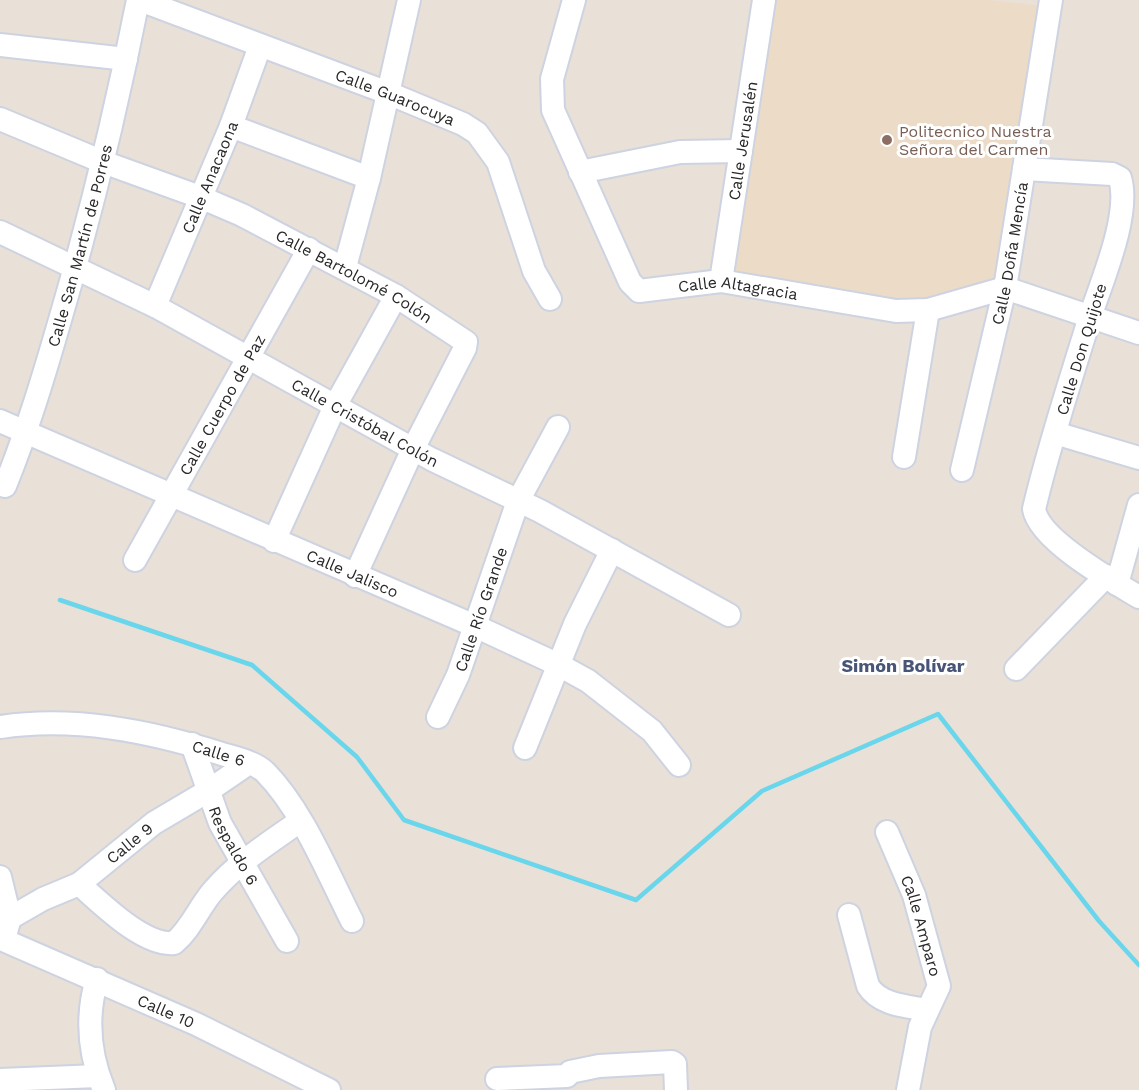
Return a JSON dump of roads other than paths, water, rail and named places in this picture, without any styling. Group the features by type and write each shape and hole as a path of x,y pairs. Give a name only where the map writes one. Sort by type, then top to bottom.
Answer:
{"street":[{"name":"Calle Guarocuya","path":"139,0 388,93 463,124 488,144 498,162 534,271 550,299"},
{"name":"Calle San Martín de Porres","path":"5,486 27,431 75,269 103,162 139,0"},
{"path":"345,267 369,178 409,0"},
{"name":"Calle Altagracia","path":"574,0 552,79 553,110 634,288 639,291 721,281 896,311 928,310 1005,288"},
{"name":"Calle Jerusalén","path":"721,281 764,0"},
{"name":"Calle Doña Mencía","path":"962,470 1005,288 1051,0"},
{"path":"0,45 126,59"},
{"name":"Calle Anacaona","path":"155,306 231,126 260,46"},
{"name":"Calle Bartolomé Colón","path":"0,119 103,162 200,197 309,249 396,296 466,342 413,449 355,576"},
{"path":"231,126 369,178"},
{"path":"580,172 680,152 741,151"},
{"name":"Calle Don Quijote","path":"1024,169 1112,174 1120,178 1123,188 1114,247 1090,318 1034,509 1036,518 1042,526 1063,546 1112,580"},
{"name":"Calle Cristóbal Colón","path":"0,232 155,306 413,449 612,550 729,615"},
{"name":"Calle Cuerpo de Paz","path":"135,560 309,249"},
{"path":"1005,288 1139,333"},
{"path":"274,541 335,406 396,296"},
{"path":"904,457 928,310"},
{"name":"Calle Jalisco","path":"0,422 27,431 560,665 588,681 652,731 679,765"},
{"name":"Calle Río Grande","path":"438,717 458,675 518,501 558,427"},
{"path":"1055,433 1139,458"},
{"path":"1016,669 1112,580 1139,505"},
{"path":"525,748 576,624 612,550"},
{"path":"1112,580 1139,597"},
{"name":"Calle 6","path":"0,727 24,723 128,728 192,744 249,763 262,770 272,780 300,821 352,921"},
{"name":"Respaldo 6","path":"192,744 220,823 287,941"},
{"name":"Calle 9","path":"10,918 43,899 79,884 154,823 249,763"},
{"path":"79,884 119,919 159,942 174,943 181,937 201,905 242,861 300,821"},
{"name":"Calle Amparo","path":"887,832 906,875 931,952 939,986 920,1027 908,1090"},
{"path":"0,877 10,918"},
{"path":"849,915 868,986 874,994 883,1000 927,1010"},
{"name":"Calle 10","path":"10,918 1,940 97,979 307,1085 329,1090"},
{"path":"0,1080 101,1083 90,1030 92,995 97,979"},
{"path":"497,1081 567,1083 570,1072 599,1066 675,1064 676,1090"}],"waterway":[{"path":"60,600 252,665 357,757 404,820 636,900 762,791 938,714 1099,921 1139,965"}],"place":[{"name":"Politecnico Nuestra Señora del Carmen","path":"887,140"}],"district":[{"name":"Simón Bolívar","path":"903,666"}]}
